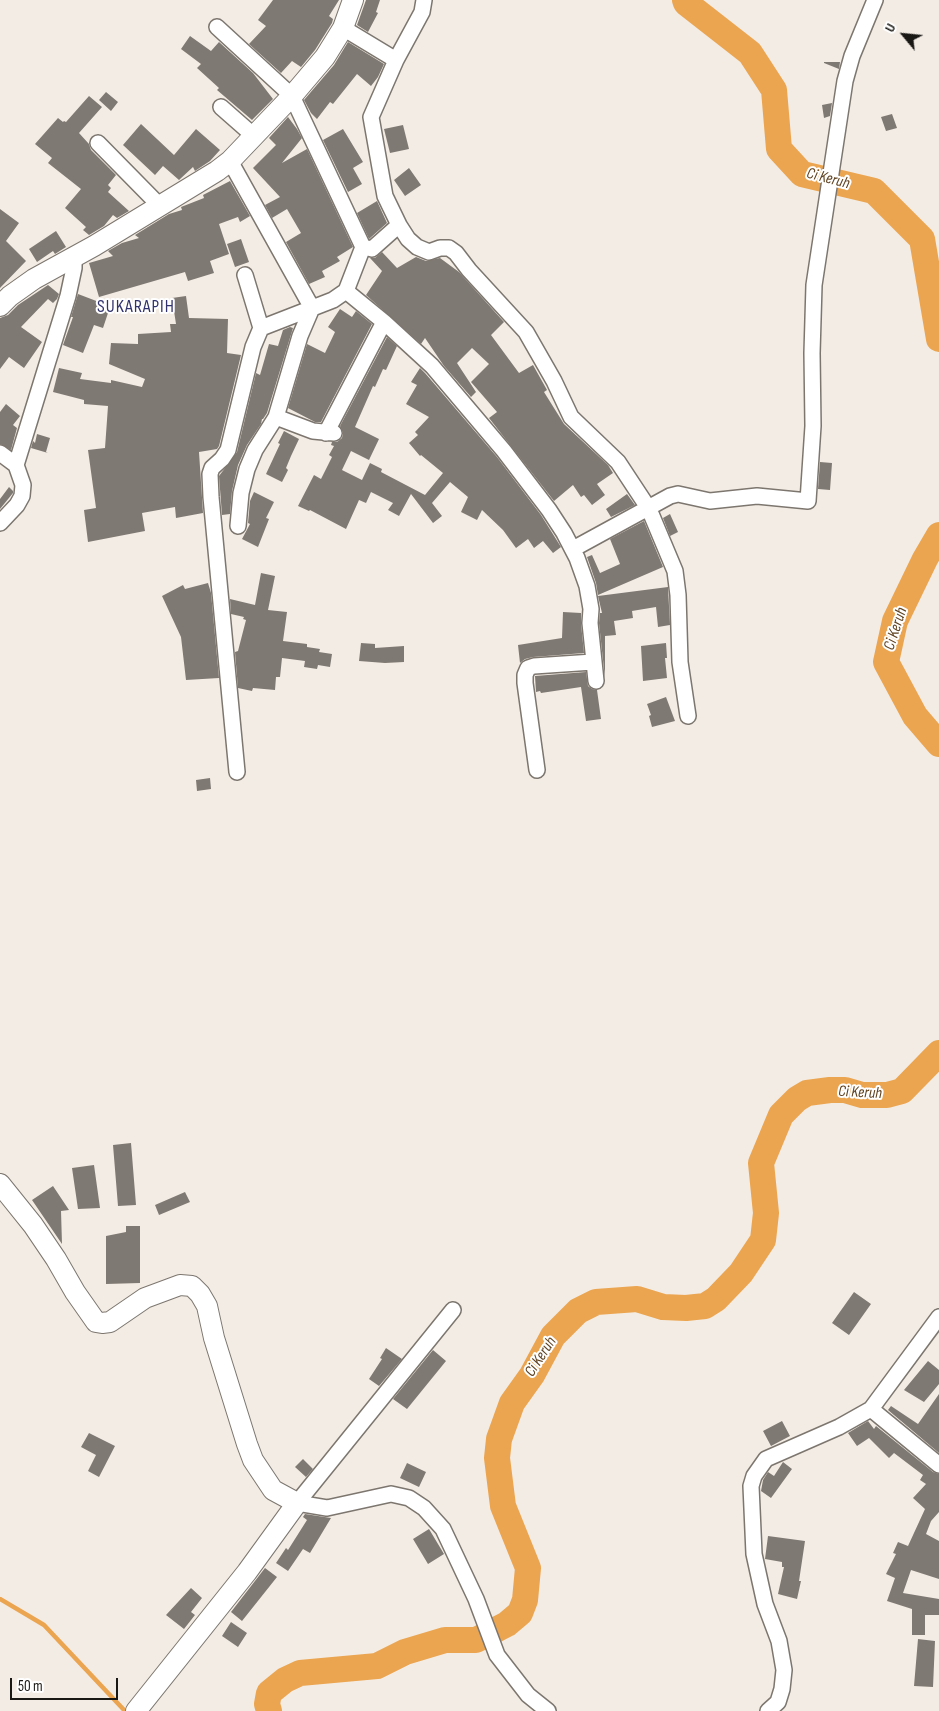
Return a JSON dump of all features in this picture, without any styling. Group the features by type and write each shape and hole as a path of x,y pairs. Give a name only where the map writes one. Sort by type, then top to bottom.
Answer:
{"street":[{"path":"424,0 422,12 396,60 371,117 385,196 408,239 417,248 429,252 440,248 449,248 456,253 469,270 526,332 554,381 571,417 618,462 649,509 675,570 678,595 680,662 688,716"},
{"path":"573,549 670,496 678,494 710,501 757,496 808,501 813,426 812,353 814,285 845,81 852,56 875,0"},
{"path":"3,297 94,246 217,171 230,161 292,96 324,57 343,28 351,1"},
{"path":"217,27 292,96 363,247 346,291 333,300 261,328"},
{"path":"343,28 396,60"},
{"path":"220,107 254,136"},
{"path":"98,143 159,205"},
{"path":"230,161 312,308"},
{"path":"363,247 372,249 400,225"},
{"path":"16,465 68,296 74,268 74,256"},
{"path":"237,772 210,474 212,468 228,450 252,347 261,328 245,275"},
{"path":"346,291 384,322 432,366 504,451 548,510 573,549 587,586 591,609 590,623 596,681"},
{"path":"238,526 241,493 247,469 255,450 276,416 300,336 312,308"},
{"path":"276,416 313,431 330,433 384,322"},
{"path":"0,453 16,465 23,485 22,496 17,506 0,523"},
{"path":"537,770 525,683 525,675 528,668 593,662"},
{"path":"0,1184 33,1225 56,1258 75,1292 96,1322 102,1324 110,1322 145,1298 180,1285 192,1286 200,1294 206,1306 219,1356 254,1460 273,1490 297,1503 327,1508 392,1494 409,1498 424,1508 443,1529 476,1599 497,1655 528,1695 548,1711"},
{"path":"136,1711 247,1572 297,1503 454,1310"},
{"path":"768,1711 778,1702 782,1689 784,1670 779,1641 765,1604 754,1554 751,1486 754,1476 766,1459 839,1427 872,1409 938,1320"},
{"path":"872,1409 939,1465"}],"building":[{"path":"273,0 339,0 329,16 333,19 332,23 315,50 301,67 292,61 281,73 249,44 266,26 258,20"},
{"path":"366,0 380,0 376,12 378,13 368,32 357,25"},
{"path":"190,36 211,51 219,42 253,73 273,99 252,120 217,90 219,88 197,68 201,64 181,49"},
{"path":"348,42 384,64 371,86 357,74 333,104 330,102 317,119 311,113 304,100 334,65"},
{"path":"840,62 839,69 824,63"},
{"path":"106,92 118,102 111,111 99,100"},
{"path":"89,96 102,107 79,133 89,144 91,150 116,175 108,185 111,188 108,192 129,211 117,218 113,215 104,226 89,235 83,230 86,227 65,208 81,189 48,163 52,158 35,144 58,118 66,122"},
{"path":"832,103 830,116 824,118 822,105"},
{"path":"892,114 897,128 886,131 881,117"},
{"path":"288,117 302,138 282,163 307,149 353,247 337,257 340,261 322,271 325,277 309,284 286,242 301,233 287,209 272,218 265,205 280,197 253,168 276,145 269,138"},
{"path":"141,124 174,155 196,129 220,150 210,161 195,171 193,167 179,180 163,166 155,175 123,145"},
{"path":"403,125 409,149 390,153 384,129"},
{"path":"343,129 363,162 353,168 362,184 348,192 323,140"},
{"path":"409,168 421,185 405,196 394,180"},
{"path":"230,181 250,216 240,222 238,217 219,224 229,254 210,261 214,273 188,281 185,272 99,297 89,263 113,256 108,251 122,243 139,238 135,235 169,214 182,210 181,207 204,198 203,195"},
{"path":"377,201 387,223 369,239 357,213"},
{"path":"0,209 19,223 6,241 26,261 0,288"},
{"path":"56,231 66,247 55,254 53,251 37,262 29,249"},
{"path":"241,239 249,262 235,267 227,244"},
{"path":"382,252 397,268 416,257 426,261 440,258 459,272 504,322 491,335 519,373 533,365 547,390 544,392 564,424 608,465 613,473 597,484 605,495 592,505 584,495 581,497 573,485 554,501 489,418 497,412 471,382 489,364 472,348 457,363 476,392 471,397 444,366 425,338 421,344 366,295 382,271 370,258 375,258"},
{"path":"48,285 59,294 57,299 53,303 48,299 21,327 42,342 24,368 9,357 0,369 0,318 8,315 18,305"},
{"path":"78,294 99,302 101,309 110,307 103,328 94,325 83,353 63,345 73,317 71,317"},
{"path":"186,296 189,318 228,319 227,353 241,355 219,446 217,449 199,452 203,513 176,518 175,507 142,513 145,531 88,542 84,510 96,508 88,450 105,448 108,406 84,404 84,400 53,392 59,368 82,373 80,379 111,383 111,380 142,387 145,379 109,364 111,343 138,344 138,334 171,332 170,324 176,324 172,298"},
{"path":"340,309 352,317 356,311 372,324 321,422 315,422 288,408 307,344 325,353 335,332 328,327"},
{"path":"290,327 293,328 267,413 247,445 238,465 232,491 230,514 222,515 219,476 237,452 256,373 260,375 269,344 278,346 283,330"},
{"path":"387,337 397,346 386,370 383,369 375,387 373,386 355,427 379,439 369,460 351,451 342,470 362,480 370,463 382,469 381,472 425,495 443,473 420,456 409,443 418,435 415,432 429,417 406,404 417,385 411,382 420,368 497,457 541,515 561,547 553,553 543,541 534,548 528,539 516,548 503,530 482,510 477,520 461,512 468,497 450,482 432,503 442,516 433,523 411,494 399,516 388,510 393,503 371,492 366,503 359,500 346,529 310,510 298,506 314,475 321,479 332,457 329,455 334,446 331,445 332,442 337,442 342,438 343,433 340,426"},
{"path":"6,404 20,416 13,425 17,428 11,450 0,444 0,412"},
{"path":"284,431 299,439 282,482 266,474"},
{"path":"37,434 50,438 46,452 48,453 31,448 33,441 35,443"},
{"path":"820,462 832,463 830,490 818,489"},
{"path":"9,487 13,493 0,509 0,499"},
{"path":"254,492 274,502 266,518 269,519 258,547 242,539 250,524 248,523 250,501"},
{"path":"627,494 635,505 611,517 606,509"},
{"path":"670,514 678,532 670,536 663,518"},
{"path":"644,521 663,567 598,595 587,557 592,555 600,573 620,564 610,539"},
{"path":"261,573 275,576 268,610 287,612 283,641 307,644 307,647 320,649 319,652 332,654 330,667 318,665 317,669 304,667 305,661 282,658 280,677 276,677 275,690 253,688 252,691 238,688 235,652 238,651 246,620 243,619 244,617 231,614 230,599 255,605"},
{"path":"208,583 211,593 219,678 186,680 181,637 162,596 183,585 185,589"},
{"path":"668,587 670,625 658,627 656,607 632,611 633,618 614,621 616,635 605,636 605,678 599,623 600,613 602,613 598,596"},
{"path":"563,612 581,613 584,653 533,657 525,659 520,663 518,645 562,638"},
{"path":"361,643 375,644 375,648 404,646 404,662 359,661"},
{"path":"666,643 667,678 643,681 641,646"},
{"path":"586,672 588,686 597,690 601,719 586,721 581,687 541,693 540,691 536,692 535,676"},
{"path":"666,697 675,721 652,727 649,716 651,715 647,704"},
{"path":"210,778 211,789 197,791 196,780"},
{"path":"131,1143 136,1205 118,1206 113,1145"},
{"path":"94,1165 100,1208 78,1209 72,1168"},
{"path":"53,1186 69,1210 61,1211 62,1244 32,1200"},
{"path":"185,1192 190,1202 159,1215 155,1205"},
{"path":"126,1226 140,1226 140,1283 106,1284 106,1236 126,1232"},
{"path":"854,1292 871,1304 849,1335 832,1323"},
{"path":"386,1348 402,1359 379,1386 369,1379 382,1359 380,1358"},
{"path":"433,1350 446,1361 407,1409 393,1399"},
{"path":"928,1361 939,1370 939,1384 924,1402 904,1390"},
{"path":"939,1394 939,1453 888,1410 891,1406 918,1424"},
{"path":"782,1421 790,1436 771,1446 763,1431"},
{"path":"868,1421 874,1429 876,1426 933,1472 939,1474 939,1512 931,1521 926,1534 939,1541 939,1579 911,1570 903,1593 939,1599 939,1615 925,1615 925,1635 912,1635 912,1609 887,1601 895,1578 886,1574 896,1554 893,1553 898,1542 908,1546 925,1509 913,1498 926,1484 920,1480 923,1475 894,1453 889,1458 869,1438 857,1446 848,1433"},
{"path":"89,1433 115,1446 99,1477 88,1471 96,1455 81,1447"},
{"path":"303,1459 313,1469 306,1477 295,1467"},
{"path":"783,1462 792,1469 771,1498 761,1491 763,1480 768,1472 774,1476"},
{"path":"407,1463 426,1472 419,1487 400,1478"},
{"path":"305,1514 331,1518 310,1553 303,1549 288,1571 276,1563 286,1548 288,1550 307,1520 303,1517"},
{"path":"429,1529 444,1554 428,1564 413,1539"},
{"path":"768,1536 805,1541 799,1581 801,1581 797,1599 778,1594 784,1567 782,1567 782,1562 765,1559"},
{"path":"265,1568 277,1577 242,1621 231,1612"},
{"path":"191,1588 202,1598 191,1612 195,1615 184,1629 166,1615"},
{"path":"231,1622 247,1633 238,1647 222,1636"},
{"path":"918,1639 935,1641 933,1687 914,1686"}],"waterway":[{"name":"Ci Keruh","path":"685,0 686,3 750,53 774,90 779,149 802,174 874,191 922,239 939,339"},
{"name":"Ci Keruh","path":"939,535 925,559 895,621 886,662 915,716 939,744"},
{"name":"Ci Keruh","path":"269,1711 267,1704 269,1693 285,1680 300,1673 377,1666 405,1652 445,1640 476,1640 507,1624 520,1613 525,1600 528,1568 503,1506 497,1458 499,1439 512,1403 532,1375 553,1336 578,1311 596,1302 637,1299 663,1307 686,1308 705,1306 716,1299 741,1273 763,1240 766,1213 761,1163 781,1115 797,1099 807,1093 845,1090 862,1095 887,1095 902,1091 939,1053"},
{"path":"0,1599 44,1625 125,1711"}],"district":[{"name":"SUKARAPIH","path":"136,307"}]}
